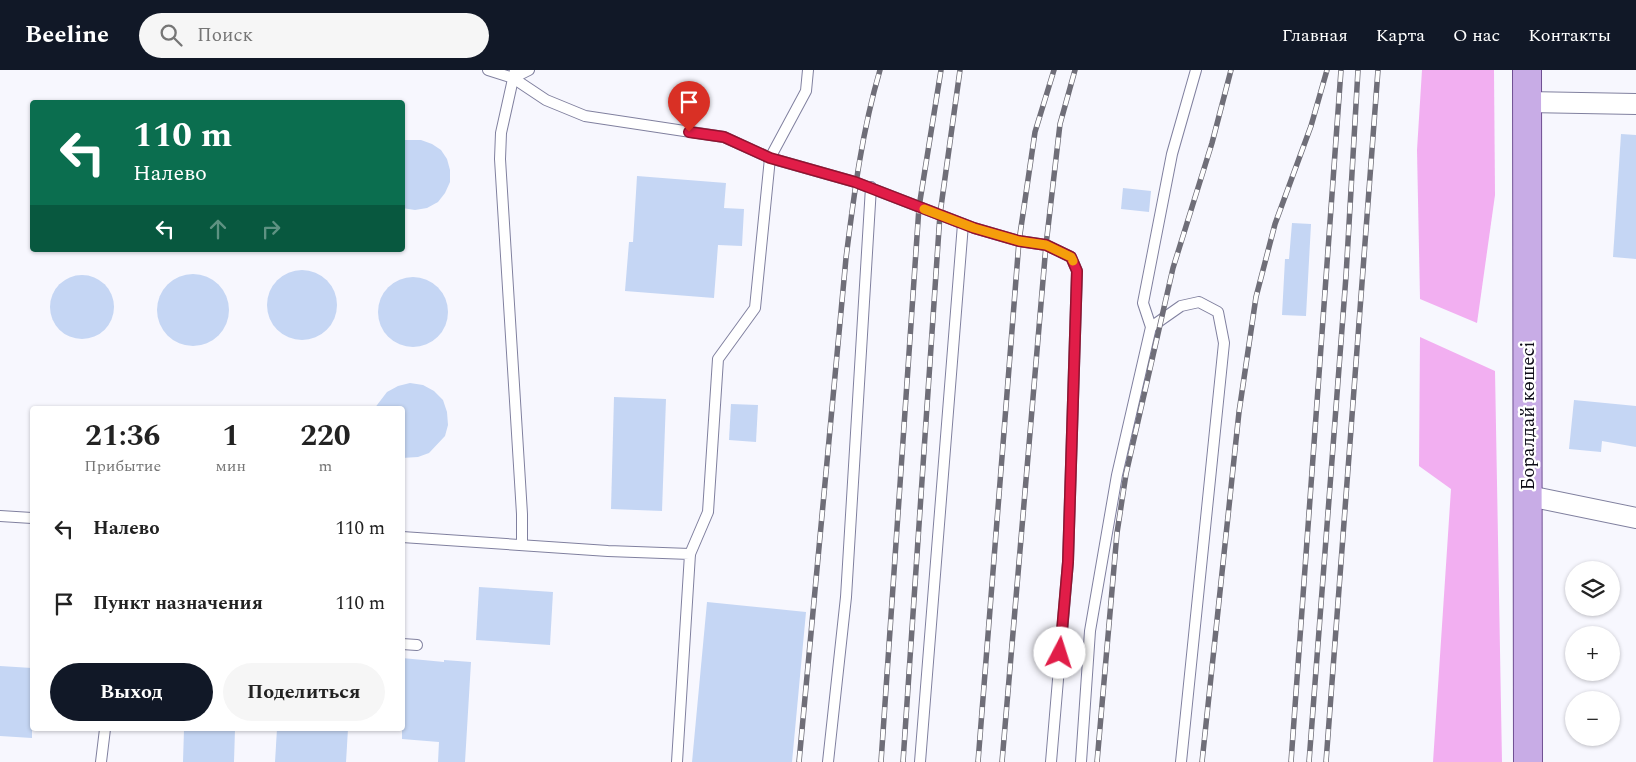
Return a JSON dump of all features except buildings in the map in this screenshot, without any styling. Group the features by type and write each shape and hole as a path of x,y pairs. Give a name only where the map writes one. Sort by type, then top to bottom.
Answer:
{"main road":[{"name":"Боралдай көшесі","path":"1527,70 1528,762"}],"street":[{"path":"1527,102 1636,104"},
{"path":"1529,496 1636,518"}],"lane":[{"path":"488,70 514,74 529,70"},
{"path":"676,762 690,554 708,512 718,359 756,308 770,158 806,91 808,70"},
{"path":"1081,762 1090,631 1117,476 1151,327 1143,303 1172,154 1196,70"},
{"path":"514,74 546,100 585,116 724,137 770,158 871,187 963,224 1019,241 1046,245 1071,257 1077,271 1068,562 1051,762"},
{"path":"514,74 501,133 500,159 522,514 522,545"},
{"path":"828,762 846,597 871,187"},
{"path":"920,762 963,224"},
{"path":"1151,327 1182,306 1199,302 1218,312 1224,343 1180,762"},
{"path":"0,516 30,518"},
{"path":"405,537 690,554"},
{"path":"405,644 417,645"},
{"path":"101,762 105,731"}],"shaded area":[{"path":"1422,70 1494,70 1495,195 1477,323 1420,299 1417,150"},
{"path":"1420,337 1495,371 1502,762 1433,762 1451,489 1419,466"}],"railway":[{"path":"799,762 846,258 863,139 880,70"},
{"path":"881,762 919,207 941,70"},
{"path":"903,762 940,214 960,70"},
{"path":"978,762 1019,241 1035,132 1054,70"},
{"path":"1002,762 1046,245 1060,124 1075,70"},
{"path":"1097,762 1117,533 1126,474 1173,268 1212,143 1231,70"},
{"path":"1202,762 1239,412 1256,297 1275,224 1311,126 1327,70"},
{"path":"1291,762 1341,70"},
{"path":"1309,762 1346,276 1358,70"},
{"path":"1326,762 1378,70"}],"slow traffic":[{"path":"924,209 974,228 1019,241 1046,245 1071,257 1073,261"}],"route":[{"path":"689,132 724,137 770,158 871,187 974,228 1019,241 1046,245 1071,257 1077,271 1068,562 1060,653"}]}
